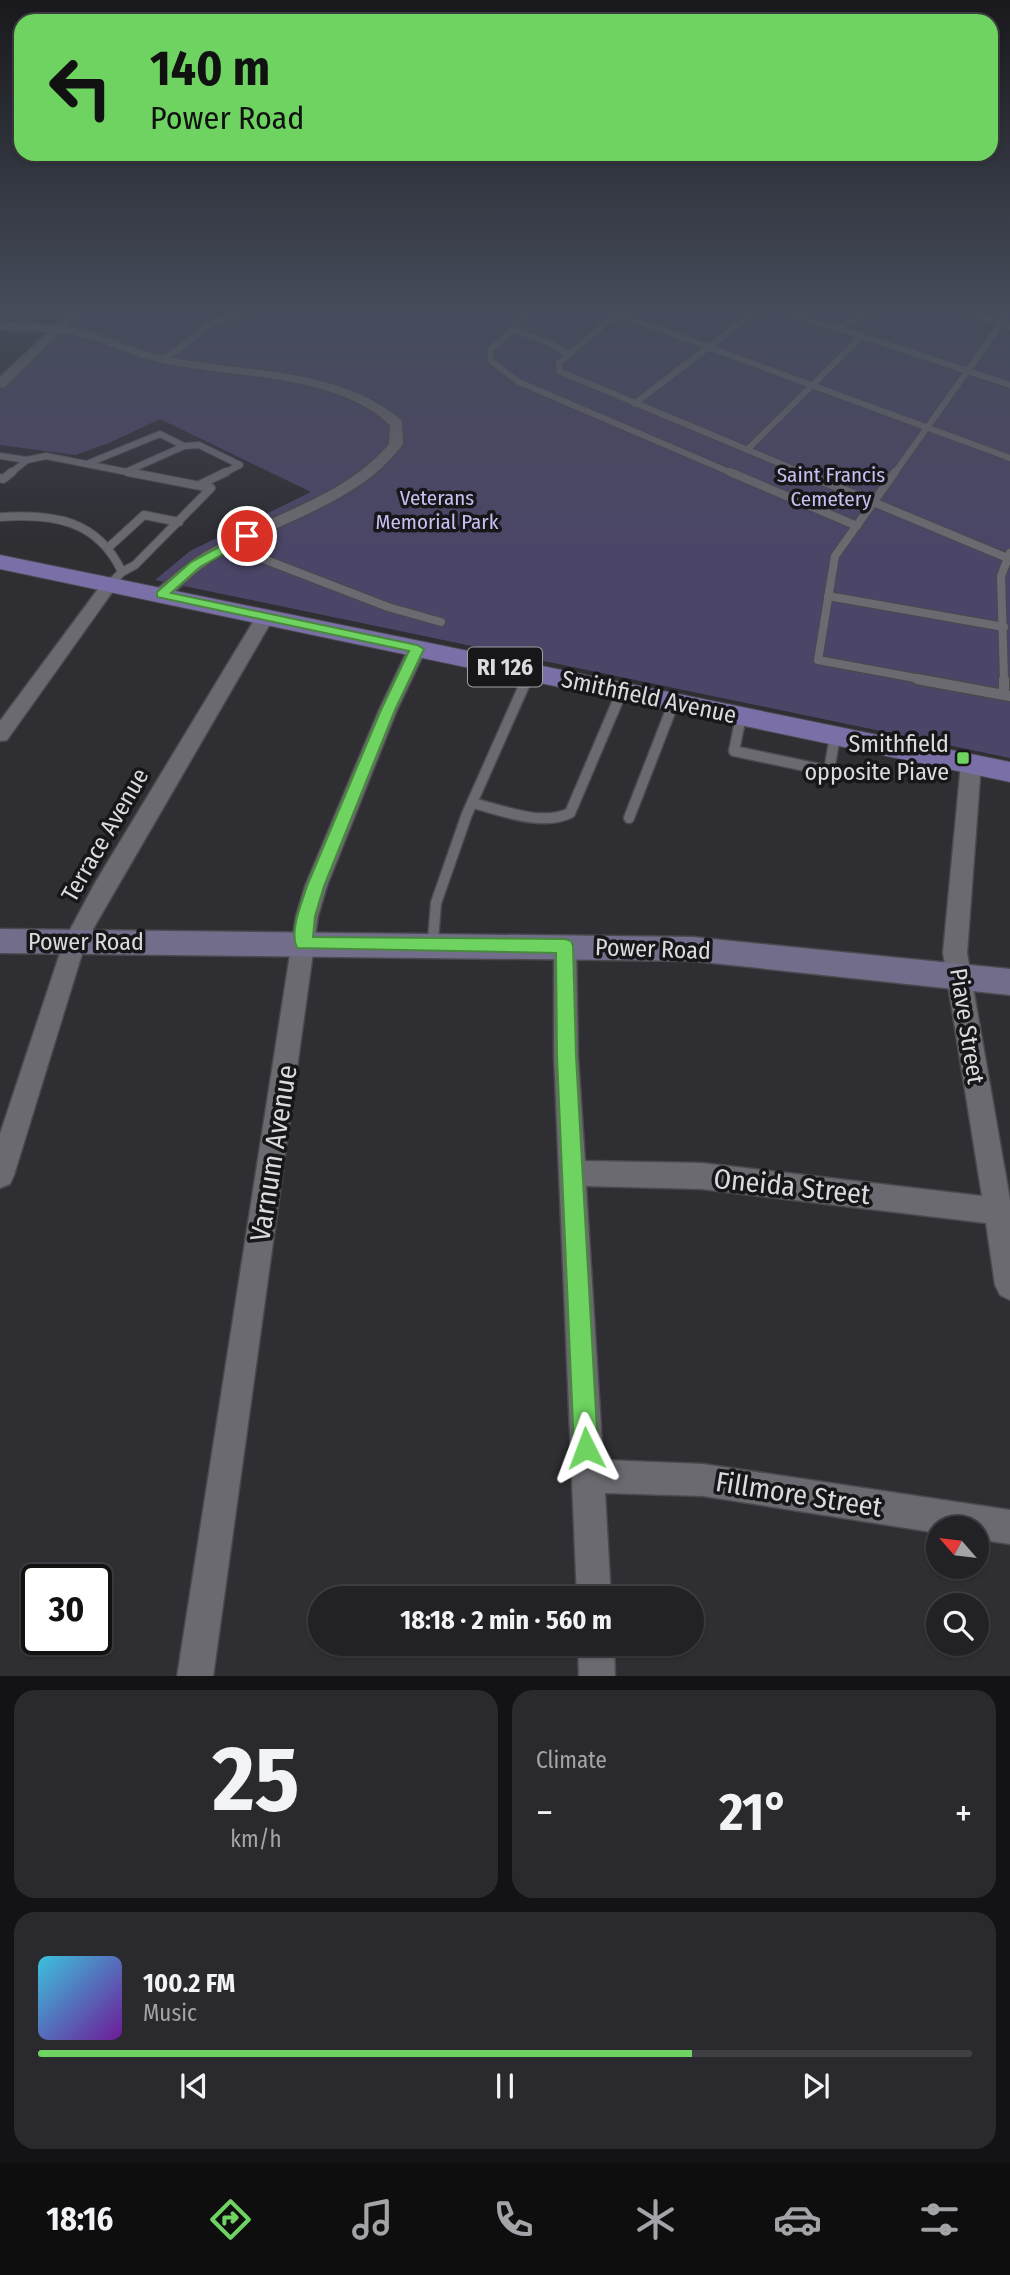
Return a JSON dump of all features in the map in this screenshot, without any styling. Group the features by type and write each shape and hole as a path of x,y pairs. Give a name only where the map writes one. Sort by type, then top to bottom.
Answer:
{"main road":[{"name":"Smithfield Avenue","path":"0,562 116,578 162,594 265,617 1010,772"},
{"name":"Power Road","path":"0,941 565,946 729,952 1010,982"}],"street":[{"path":"162,594 195,565 227,545 341,488 386,457 395,446 399,431 381,407 342,390 323,386"},
{"path":"0,735 116,578"},
{"name":"Terrace Avenue","path":"0,1175 75,941 123,853 265,617"},
{"name":"Varnum Avenue","path":"195,1676 307,916 316,886 388,710 417,649"},
{"name":"Piave Street","path":"971,764 956,953 958,976 1004,1212 1010,1285"},
{"path":"565,946 566,1056 593,1586"},
{"name":"Oneida Street","path":"573,1173 702,1176 1004,1212"},
{"name":"Fillmore Street","path":"587,1476 704,1480 1010,1527"},
{"path":"596,1656 597,1676"}],"lane":[{"path":"529,386 857,526"},
{"path":"592,386 874,503 1009,556 1001,576 1007,696 818,660 835,556 874,503 956,386"},
{"path":"634,404 657,386"},
{"path":"747,450 811,386"},
{"path":"815,386 1010,458"},
{"path":"89,463 160,434 184,446"},
{"path":"128,471 184,446 199,445 240,465 201,484"},
{"path":"0,456 27,460 46,456 211,488 135,565 116,578 109,547 88,532 51,518 22,514 0,517"},
{"path":"0,478 3,479 27,460"},
{"path":"109,547 144,515 179,522"},
{"path":"227,545 388,607 441,622"},
{"path":"828,596 1004,627"},
{"path":"433,946 436,904 472,803 530,672"},
{"path":"472,803 547,819 566,816 570,813 622,691"},
{"path":"629,818 674,702"},
{"path":"741,716 734,751 829,771 835,736"}],"green space":[{"path":"3,386 1010,386 1010,758 155,580 190,551 311,492 160,419 109,443 75,455 0,445 0,389"}],"place":[{"name":"Smithfield opposite Piave","path":"963,758"}],"route":[{"path":"247,536 195,565 162,594 417,649 388,710 316,886 307,916 304,944 565,946 566,1056 586,1448"}],"park label":[{"name":"Saint Francis Cemetery","path":"831,487"},
{"name":"Veterans Memorial Park","path":"437,510"}]}
